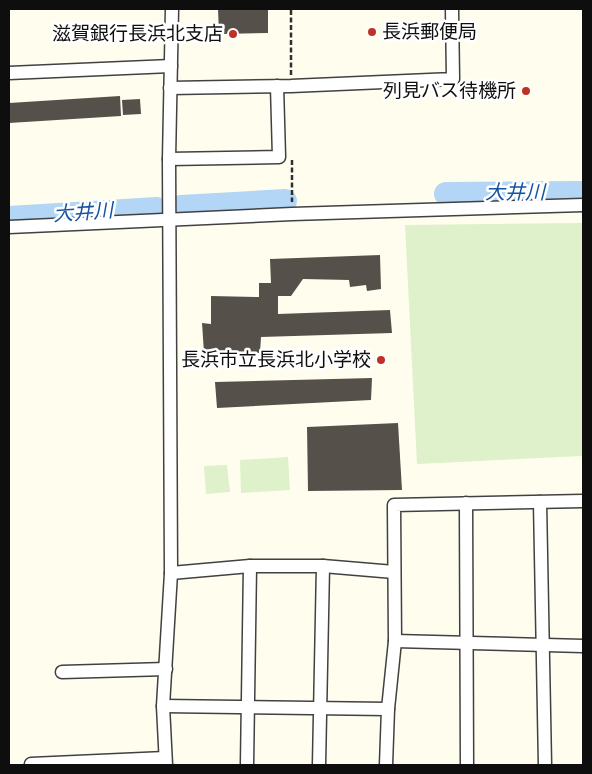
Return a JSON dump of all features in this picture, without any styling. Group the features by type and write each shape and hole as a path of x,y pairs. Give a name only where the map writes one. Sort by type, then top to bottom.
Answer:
{"street":[{"path":"30,764 166,762 164,706 172,573 169,159 172,9"},
{"path":"170,88 453,79 452,9"},
{"path":"9,73 171,66"},
{"path":"169,159 279,157 277,86"},
{"path":"9,227 292,214 583,205"},
{"path":"386,765 388,709 395,641 394,505 583,501"},
{"path":"540,502 545,765"},
{"path":"466,504 467,765"},
{"path":"172,573 250,566 324,566 394,572"},
{"path":"246,765 250,566"},
{"path":"319,765 324,566"},
{"path":"395,641 583,646"},
{"path":"62,672 166,670"},
{"path":"164,706 388,709"}],"green space":[{"path":"583,223 583,456 417,464 405,225"},
{"path":"288,457 290,490 241,493 240,460"},
{"path":"227,465 230,492 206,494 204,466"}],"building":[{"path":"218,9 268,9 268,33 219,34"},
{"path":"120,96 121,116 9,123 9,103"},
{"path":"140,99 141,114 123,115 122,100"},
{"path":"380,255 381,289 367,291 366,285 350,287 349,280 303,279 291,296 278,296 278,314 390,310 392,333 261,337 260,353 204,353 202,323 211,324 211,296 259,297 259,283 271,283 270,259"},
{"path":"372,378 371,400 217,408 215,382"},
{"path":"398,423 402,490 308,491 307,427"}],"waterway":[{"name":"大井川","path":"446,194 583,193"},
{"name":"大井川","path":"181,207 285,201"},
{"name":"大井川","path":"9,218 157,209"}],"place":[{"name":"長浜郵便局","path":"372,32"},
{"name":"滋賀銀行長浜北支店","path":"233,34"},
{"name":"列見バス待機所","path":"526,91"},
{"name":"長浜市立長浜北小学校","path":"381,360"}]}
